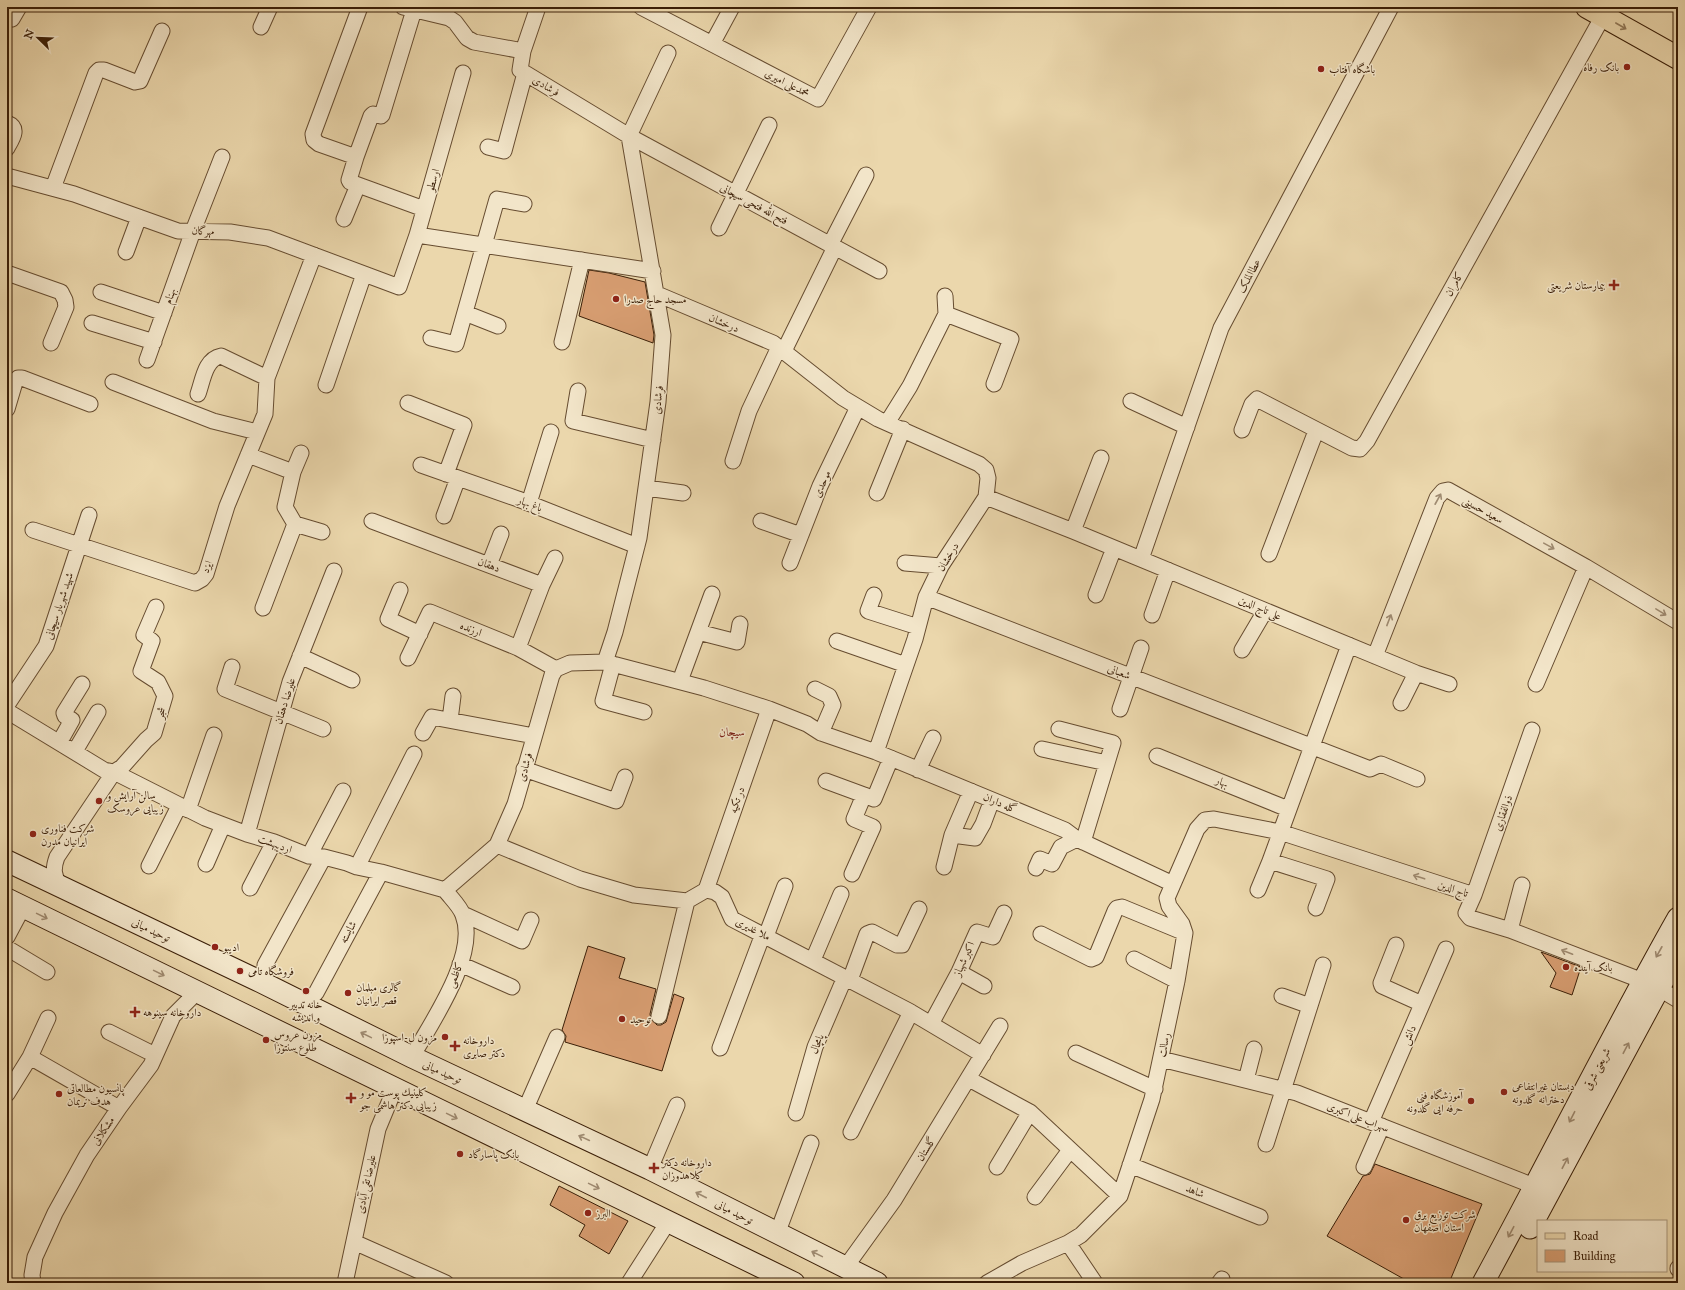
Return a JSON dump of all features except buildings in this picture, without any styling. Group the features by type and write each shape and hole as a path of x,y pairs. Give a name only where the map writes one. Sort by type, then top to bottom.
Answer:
{"main road":[{"path":"1595,11 1678,58"},
{"name":"توحید میانی","path":"7,861 257,980 412,1057 650,1169 777,1234 878,1283"},
{"path":"15,903 794,1283"},
{"name":"شریعتی شرقی","path":"1500,1283 1543,1189 1650,984 1678,918"},
{"name":"شریعتی شرقی","path":"1650,984 1678,953"},
{"name":"شریعتی شرقی","path":"1484,1283 1543,1189"}],"street":[{"path":"261,26 270,7"},
{"path":"356,157 319,144 314,140 313,134 360,7"},
{"name":"فرشادی","path":"538,7 523,51 520,70 629,136 657,294 663,335 658,402 653,440 637,546 615,632 603,701 644,712"},
{"name":"محمدعلی امیری","path":"641,7 818,99 866,8"},
{"path":"712,44 732,7"},
{"name":"عطاالملک","path":"1141,559 1222,328 1392,7"},
{"path":"424,209 350,182 349,180 356,157 373,114 382,115 409,8 449,18 455,22 467,38 474,42 523,51"},
{"name":"کامران","path":"1242,430 1254,401 1257,400 1352,448 1360,449 1367,441 1595,11"},
{"path":"53,188 96,73 99,70 104,70 135,82 140,81 162,31"},
{"path":"629,136 668,53"},
{"name":"ارسطو","path":"398,287 417,235 463,73"},
{"path":"488,147 504,151 525,73"},
{"path":"7,123 12,125 14,128 14,133 7,148"},
{"path":"719,228 768,125"},
{"name":"فتح الله فتحی سیچانی","path":"629,136 879,271"},
{"name":"بهنام","path":"147,360 193,231 222,157"},
{"path":"732,461 749,411 782,349 866,175"},
{"name":"مهرگان","path":"7,176 74,194 178,231 230,232 268,238 398,287"},
{"path":"344,219 358,185"},
{"path":"431,338 456,344 496,199 524,204"},
{"path":"126,252 139,218"},
{"path":"417,235 653,271"},
{"name":"ایزد","path":"79,545 195,582 206,574 227,506 265,414 267,378 314,255"},
{"path":"562,342 582,260"},
{"path":"7,273 61,292 66,300 66,307 51,343"},
{"path":"326,385 364,274"},
{"path":"101,292 164,313"},
{"name":"درخشان","path":"657,294 782,349 843,398 858,407 887,423 903,429 983,467 986,470 988,478 986,497 941,566 926,597 906,665 876,752"},
{"path":"887,423 910,386 946,314 945,296"},
{"path":"465,313 498,326"},
{"path":"946,314 1011,340 994,384"},
{"path":"92,322 154,342"},
{"path":"198,394 209,362 214,357 221,356 267,378"},
{"path":"7,409 15,382 18,378 22,378 90,404"},
{"path":"113,382 213,421 257,432"},
{"path":"578,391 573,421 653,440"},
{"path":"1131,401 1187,427"},
{"path":"408,403 464,425 444,516"},
{"name":"موحدی","path":"790,563 820,486 858,407"},
{"path":"877,493 903,429"},
{"path":"1269,554 1316,431"},
{"path":"529,503 551,432"},
{"path":"301,453 293,472 285,507 294,524 322,532"},
{"path":"248,455 293,472"},
{"path":"1073,531 1101,458"},
{"name":"باغ بهار","path":"421,465 529,503 637,546"},
{"path":"646,488 683,493"},
{"name":"سعید حسینی","path":"1375,656 1437,498 1442,491 1448,490 1586,567 1678,622"},
{"name":"علی تاج الدین","path":"986,497 1073,531 1416,673 1449,684"},
{"name":"شهید شهریار سیچانی","path":"7,705 46,646 89,515"},
{"name":"دهقان","path":"372,521 542,585"},
{"path":"761,521 801,535"},
{"path":"264,608 294,524"},
{"path":"34,530 79,545"},
{"path":"489,565 500,534"},
{"path":"1096,595 1114,548"},
{"path":"518,648 542,585 555,558"},
{"path":"905,563 941,566"},
{"path":"1536,684 1586,567"},
{"path":"1152,616 1168,570"},
{"name":"علیرضا دهقان","path":"247,834 290,682 334,571"},
{"path":"400,590 388,619 420,634"},
{"path":"556,669 570,663 609,663 680,681 712,594"},
{"path":"874,595 868,611 918,627"},
{"name":"شعبانی","path":"926,597 1370,769 1380,764 1417,779"},
{"name":"شجر","path":"114,772 122,767 155,732 165,697 158,682 141,671 152,641 144,635 156,607"},
{"path":"1242,650 1265,610"},
{"name":"ارزنده","path":"408,658 430,612 518,648 556,669"},
{"path":"698,632 737,642 740,624"},
{"path":"837,641 906,665"},
{"path":"1258,890 1270,861 1348,645"},
{"path":"1120,709 1141,648"},
{"path":"300,656 352,680"},
{"path":"232,668 225,689 323,729"},
{"name":"فرشادی","path":"445,890 497,845 515,804 552,675 556,669"},
{"path":"1401,703 1416,673"},
{"name":"گله داران","path":"680,681 769,709 807,724 821,733 891,758 1065,830 1080,841 1173,884"},
{"path":"63,736 72,720 65,716 64,713 82,684"},
{"path":"815,689 829,696 833,705 821,733"},
{"path":"450,720 453,696"},
{"name":"اردیبهشت","path":"7,705 63,736 108,765 114,772"},
{"name":"اردیبهشت","path":"7,705 104,770 114,772 183,808 223,825 274,842 309,856 347,863 357,867 381,872 445,890"},
{"name":"در تکیه","path":"706,890 769,709"},
{"path":"78,746 98,712"},
{"path":"423,733 432,717 534,736"},
{"path":"1036,868 1040,859 1052,864 1061,847 1080,841 1113,743 1059,729"},
{"name":"ذوالفقاری","path":"1474,895 1532,730"},
{"path":"149,866 183,808 214,736"},
{"path":"918,770 933,738"},
{"path":"1042,749 1107,764"},
{"path":"357,867 414,754"},
{"name":"بهار","path":"1157,756 1288,809"},
{"path":"826,780 874,799 891,758"},
{"path":"524,769 616,801 625,778"},
{"path":"60,885 56,880 54,872 54,865 57,858 114,772"},
{"path":"309,856 343,791"},
{"path":"944,867 952,835 970,791"},
{"path":"852,874 873,827 854,820 864,795"},
{"path":"952,835 975,838 983,824 992,800"},
{"path":"1185,933 1182,924 1169,906 1168,898 1197,829 1205,820 1214,819 1280,832"},
{"path":"206,864 223,825"},
{"name":"تاج الدین","path":"1280,832 1474,895 1466,913 1467,915 1650,984 1678,1000"},
{"path":"250,888 274,842"},
{"path":"497,845 580,879 634,895 688,901 706,890"},
{"path":"265,965 324,858"},
{"path":"1270,861 1327,879 1316,908"},
{"name":"شایسته","path":"316,993 381,872"},
{"path":"1510,930 1522,885"},
{"path":"720,1048 764,935 786,886"},
{"name":"کاظمی","path":"412,1057 456,977 467,938 463,914 445,890"},
{"name":"ملا غدیری","path":"706,890 714,892 722,897 732,918 912,1012 983,1055"},
{"path":"813,960 841,894"},
{"path":"659,1016 688,901"},
{"path":"7,937 15,903"},
{"path":"1041,934 1091,958 1094,958 1096,957 1117,908 1122,907 1185,933"},
{"name":"پامچال","path":"796,1113 815,1047 867,934 872,932 897,945 902,945 919,909"},
{"name":"اکبر شهباز","path":"930,1024 959,972 977,932 993,937 1004,913"},
{"path":"463,914 522,941 531,920"},
{"name":"رسالت","path":"987,1283 1022,1263 1068,1243 1081,1235 1120,1196 1155,1088 1177,981 1185,933"},
{"path":"1396,945 1381,983 1382,986 1422,1004"},
{"path":"7,948 47,972"},
{"name":"دانش","path":"1364,1167 1376,1124 1422,1004 1446,949"},
{"path":"1134,960 1177,981"},
{"path":"460,964 512,987"},
{"path":"1266,1144 1324,965"},
{"path":"959,972 984,986"},
{"name":"مشکلانی","path":"33,1283 32,1275 35,1257 55,1213 87,1155 151,1065 172,1016 197,992"},
{"path":"1282,996 1310,1006"},
{"path":"851,1132 912,1012"},
{"path":"7,1094 30,1057 48,1018"},
{"name":"گلستان","path":"845,1268 894,1200 1000,1026"},
{"path":"110,1032 155,1055"},
{"path":"525,1110 557,1036"},
{"path":"1246,1080 1254,1049"},
{"path":"1076,1053 1155,1088"},
{"path":"30,1057 119,1108"},
{"name":"سهراب علی اکبری","path":"1161,1059 1297,1093 1543,1189"},
{"path":"969,1079 1030,1112 1120,1196"},
{"name":"علیرضا تقی آبادی","path":"345,1283 378,1129 395,1088"},
{"path":"650,1169 677,1105"},
{"path":"997,1167 1030,1112"},
{"path":"777,1234 812,1143"},
{"path":"1035,1198 1070,1150"},
{"name":"شاهد","path":"1130,1165 1260,1217"},
{"path":"629,1283 668,1222"},
{"path":"354,1242 446,1283"},
{"path":"1068,1243 1096,1283"}],"place":[{"name":"بانک رفاه","path":"1627,67"},
{"name":"باشگاه آفتاب","path":"1321,69"},
{"name":"بیمارستان شریعتی","path":"1614,285"},
{"name":"مسجد حاج صدرا","path":"616,299"},
{"name":"سالن آرایش و زیبایی عروسک","path":"99,801"},
{"name":"شرکت فناوری ایرانیان مدرن","path":"33,834"},
{"name":"ادیبو","path":"215,947"},
{"name":"بانک آینده","path":"1566,967"},
{"name":"فروشگاه تامی","path":"240,971"},
{"name":"خانه تدبیر و اندیشه","path":"306,991"},
{"name":"گالری مبلمان قصر ایرانیان","path":"348,993"},
{"name":"داروخانه سینوهه","path":"135,1012"},
{"name":"توحید","path":"622,1019"},
{"name":"مزون ل-اسپوزا","path":"445,1037"},
{"name":"مزون عروس طلوع سنتوزا","path":"266,1040"},
{"name":"داروخانه دکتر صابری","path":"455,1046"},
{"name":"دبستان غیرانتفاعی دخترانه گلدونه","path":"1504,1092"},
{"name":"پانسیون مطالعاتی هدف نریمان","path":"59,1094"},
{"name":"كلينيك پوست مو و زيبايى دکتر هاشمی جو","path":"351,1098"},
{"name":"آموزشگاه فنی حرفه ایی گلدونه","path":"1471,1101"},
{"name":"بانک پاسارگاد","path":"460,1154"},
{"name":"داروخانه دکتر کلاهدوزان","path":"654,1168"},
{"name":"البرز","path":"588,1213"},
{"name":"شرکت توزیع برق استان اصفهان","path":"1406,1220"}],"district":[{"name":"سیچان","path":"732,732"}]}
